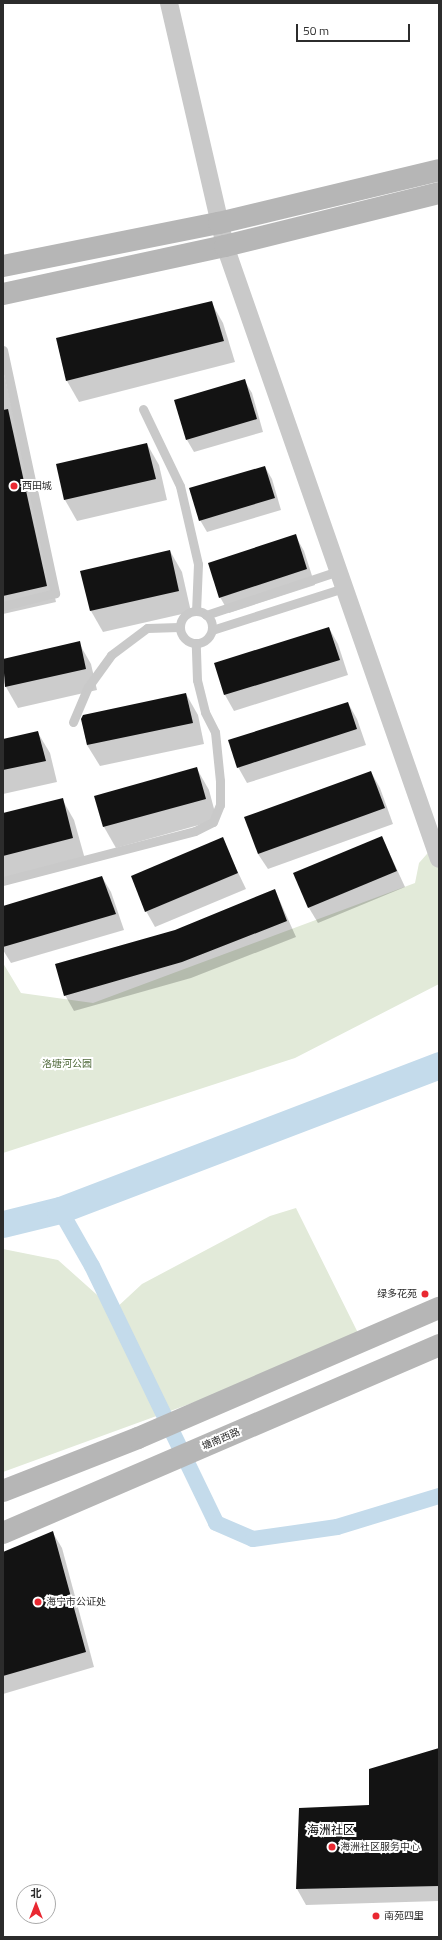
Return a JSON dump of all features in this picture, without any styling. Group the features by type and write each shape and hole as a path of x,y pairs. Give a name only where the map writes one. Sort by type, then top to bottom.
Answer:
{"main road":[{"path":"3,266 219,223 439,170"},
{"path":"3,294 226,246 439,193"},
{"path":"3,1491 138,1438 439,1308"},
{"name":"塘南西路","path":"3,1533 439,1345"}],"street":[{"path":"169,3 219,223 226,246 338,571 437,850"}],"lane":[{"path":"3,350 55,593 3,606"},
{"path":"143,409 180,486 198,564 196,611"},
{"path":"206,615 338,571"},
{"path":"212,630 344,588"},
{"path":"196,611 206,615 210,619 212,630 206,640 196,644 186,640 179,627 182,618 196,611"},
{"path":"73,722 88,687 111,655 147,628 179,627"},
{"path":"3,881 194,831 213,822 220,805 220,781 215,732 204,712 197,680 196,644"}],"green space":[{"name":"洛塘河公园","path":"439,844 439,984 295,1058 3,1153 3,963 21,993 93,1003 415,883 419,863 434,846"},
{"path":"296,1208 362,1341 3,1472 3,1249 58,1260 114,1310 142,1284 270,1216"}],"building":[{"path":"212,301 224,341 66,381 56,338"},
{"path":"245,379 257,419 186,440 174,400"},
{"name":"西田城","path":"8,409 47,586 3,596 3,410"},
{"path":"147,443 156,479 64,500 56,464"},
{"path":"265,466 275,498 199,521 189,488"},
{"path":"296,534 307,569 219,598 208,563"},
{"path":"170,550 179,591 90,611 80,571"},
{"path":"329,627 340,660 224,695 214,663"},
{"path":"80,641 86,669 5,687 3,659"},
{"path":"186,693 193,723 87,745 81,719 83,715"},
{"path":"348,702 357,729 237,768 228,740"},
{"path":"38,731 46,761 3,770 3,739"},
{"path":"197,767 206,799 103,827 94,796"},
{"path":"371,771 385,808 258,854 244,817"},
{"path":"63,798 73,838 3,856 3,813"},
{"path":"382,836 397,871 308,908 293,873"},
{"path":"223,837 238,873 145,912 131,876"},
{"path":"102,876 116,914 3,947 3,906"},
{"path":"275,889 287,921 182,962 64,996 55,964 175,930"},
{"name":"海宁市公证处","path":"53,1531 86,1652 3,1676 3,1552"},
{"path":"439,1748 439,1886 296,1889 299,1808 369,1805 369,1769"}],"waterway":[{"path":"3,1224 60,1210 439,1065"},
{"path":"60,1210 92,1266 216,1523 253,1539 337,1527 439,1496"}],"place":[{"name":"西田城","path":"14,486"},
{"name":"绿多花苑","path":"425,1294"},
{"name":"海宁市公证处","path":"38,1602"},
{"name":"海洲社区服务中心","path":"332,1847"},
{"name":"南苑四里","path":"376,1916"}],"district":[{"name":"海洲社区","path":"331,1830"}]}
